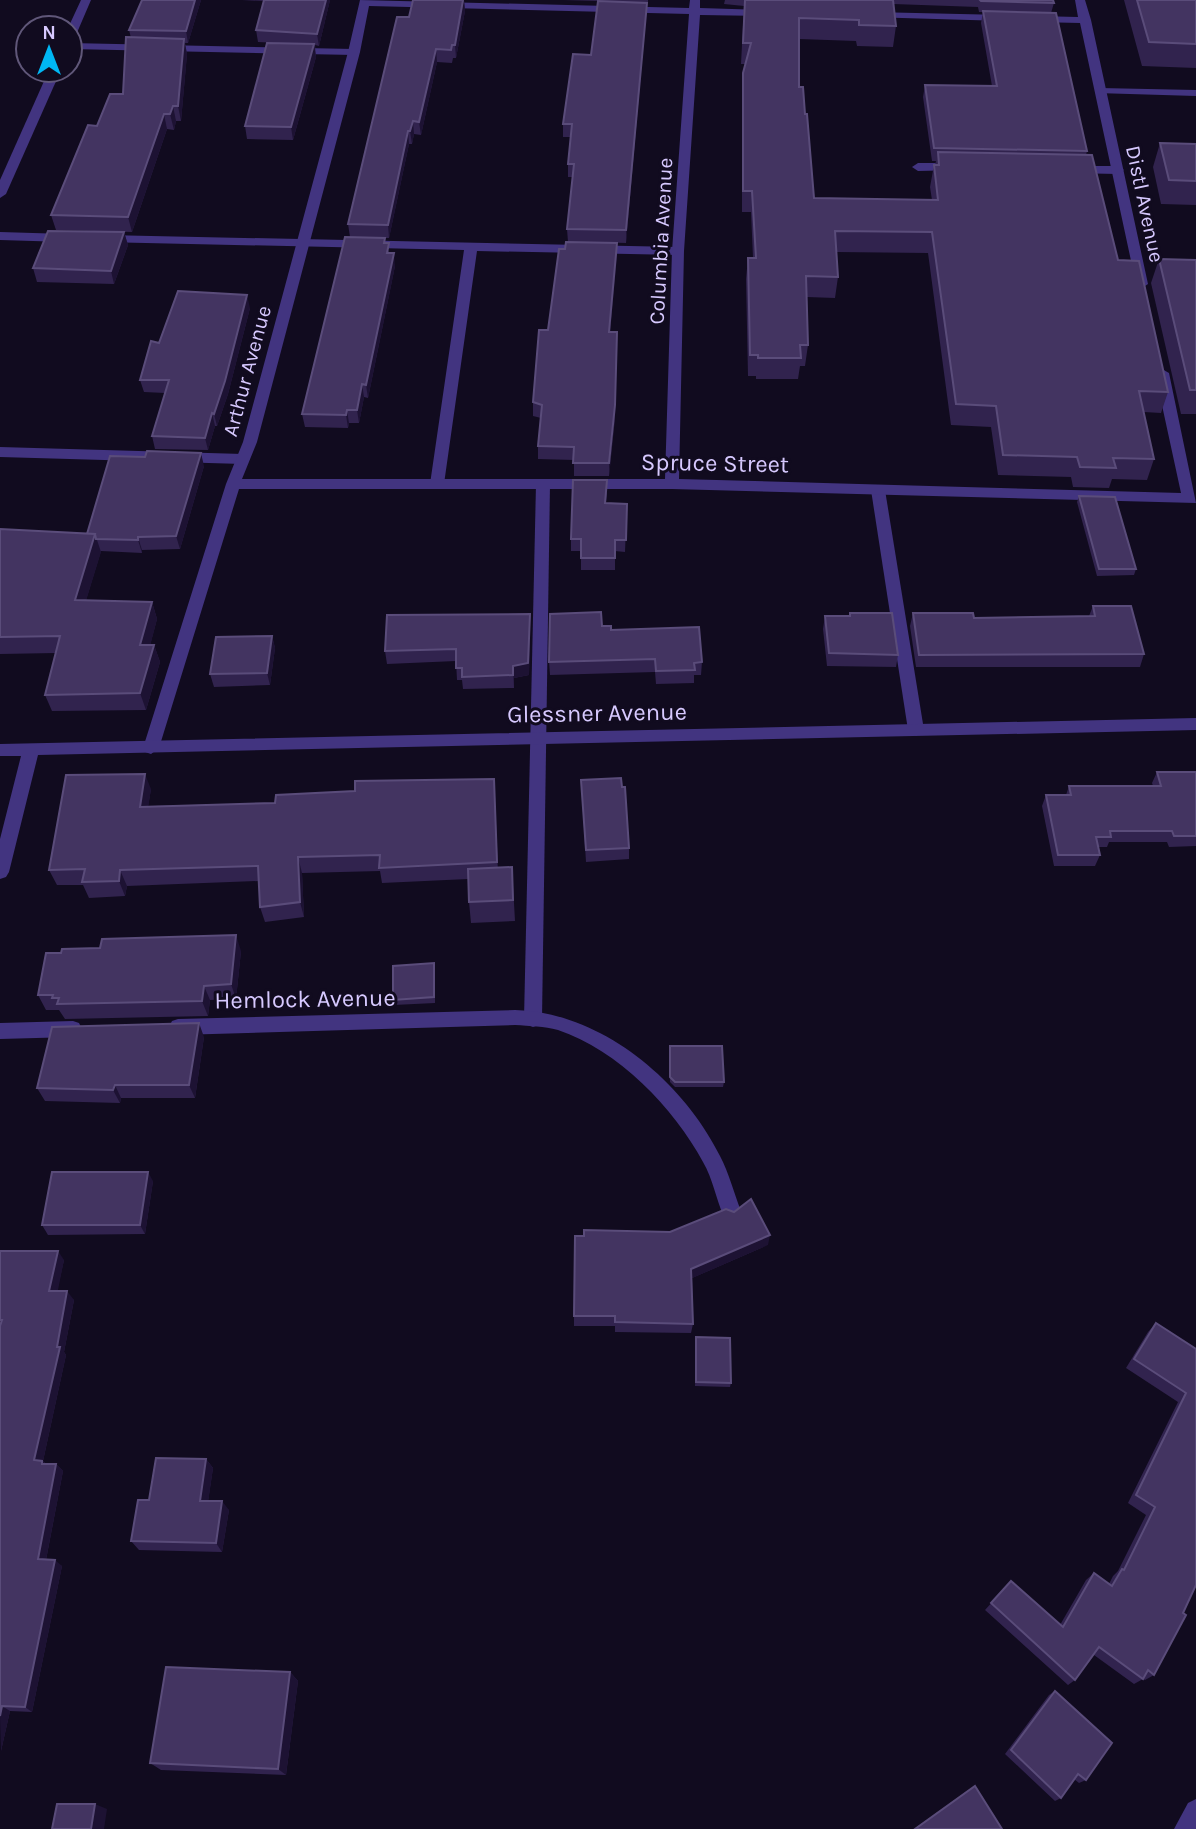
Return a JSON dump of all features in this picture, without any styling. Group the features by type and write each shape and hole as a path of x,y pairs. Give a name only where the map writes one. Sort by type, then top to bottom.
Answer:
{"street":[{"name":"Distl Avenue","path":"1080,0 1144,293"},
{"path":"364,1 695,5 779,13"},
{"name":"Arthur Avenue","path":"151,748 243,459 354,52 364,1"},
{"name":"Columbia Avenue","path":"671,484 678,251 695,5"},
{"path":"862,15 1015,19"},
{"path":"1029,19 1085,20"},
{"path":"84,46 354,52"},
{"path":"0,194 49,84"},
{"path":"1100,91 1196,93"},
{"path":"918,167 972,168"},
{"path":"1065,169 1118,170"},
{"path":"0,236 303,245 678,251"},
{"path":"437,484 471,248"},
{"path":"1159,361 1192,498"},
{"path":"0,452 243,459"},
{"name":"Spruce Street","path":"233,484 671,484 1192,498"},
{"path":"533,1019 543,484"},
{"path":"878,490 916,730"},
{"name":"Glessner Avenue","path":"0,750 1196,724"},
{"path":"0,872 31,750"},
{"name":"Hemlock Avenue","path":"155,1027 533,1019 556,1021 581,1031 638,1069 689,1123 713,1160 731,1211"},
{"path":"0,1031 87,1029"},
{"path":"1186,1829 1196,1811"}],"building":[{"path":"142,0 195,0 186,31 129,30"},
{"path":"264,0 326,0 317,34 256,30"},
{"path":"413,0 463,0 455,45 452,45 451,50 436,49 419,122 413,121 408,131 388,225 348,224 397,17 409,17"},
{"path":"745,0 893,0 896,26 859,25 859,20 799,18 799,87 803,87 807,114 814,198 938,200 934,165 939,165 938,152 1092,155 1118,260 1139,261 1168,392 1139,391 1154,459 1113,458 1116,468 1080,467 1077,457 1003,455 996,406 956,404 932,232 835,231 838,277 806,276 808,345 800,345 801,358 758,358 758,355 750,355 748,258 756,258 752,191 743,191 743,73 751,43 743,43"},
{"path":"1053,0 1054,3 981,1"},
{"path":"1137,0 1196,0 1196,44 1149,42"},
{"path":"598,1 647,3 626,230 567,229 574,164 568,164 572,124 563,124 573,54 591,55"},
{"path":"983,11 1056,13 1087,151 934,148 925,85 997,86"},
{"path":"126,37 184,39 178,106 173,106 170,114 164,114 128,217 51,215 88,125 97,126 110,94 123,94"},
{"path":"267,43 314,44 291,127 245,126"},
{"path":"1160,143 1196,144 1196,181 1169,180"},
{"path":"48,231 124,232 111,271 33,268"},
{"path":"345,237 385,238 384,243 389,243 387,253 394,253 366,385 362,384 357,410 347,410 346,415 302,414"},
{"path":"566,242 617,243 609,332 617,332 615,405 609,463 573,463 574,447 538,446 542,405 533,402 539,330 548,330 559,249 565,249"},
{"path":"1159,259 1196,260 1196,390 1190,390"},
{"path":"178,291 247,295 225,381 205,438 152,436 169,380 140,380 151,341 159,343"},
{"path":"147,451 201,453 176,536 138,537 138,540 96,539 95,534 87,534 110,456 145,457"},
{"path":"573,480 607,480 605,503 627,504 626,540 615,540 615,558 581,558 581,539 571,539"},
{"path":"1079,496 1115,497 1136,569 1099,569"},
{"path":"0,529 95,534 75,600 152,602 140,645 154,645 140,693 45,695 60,636 0,637"},
{"path":"1093,606 1131,606 1144,654 919,655 913,613 973,613 974,618 1095,616"},
{"path":"601,612 602,626 611,626 611,630 699,627 702,662 694,663 695,670 656,671 655,659 549,662 550,614"},
{"path":"850,613 892,613 898,655 829,653 825,616 850,616"},
{"path":"530,614 528,663 513,666 513,675 462,677 462,668 456,668 456,649 385,651 387,615"},
{"path":"272,636 267,673 210,674 216,637"},
{"path":"1157,772 1196,772 1196,836 1174,836 1172,831 1110,831 1111,837 1096,837 1100,855 1058,855 1046,795 1071,795 1069,786 1161,786"},
{"path":"145,774 140,807 275,803 276,795 355,791 355,781 494,779 497,862 379,868 380,855 298,857 300,902 260,907 258,866 120,870 119,881 82,882 85,869 49,870 66,775"},
{"path":"621,778 622,787 625,787 629,848 586,850 581,780"},
{"path":"512,867 513,900 469,902 468,869"},
{"path":"236,935 231,984 204,986 202,1001 57,1004 59,998 52,998 53,995 38,995 46,953 61,953 62,949 100,948 102,939"},
{"path":"434,963 434,997 393,1000 393,966"},
{"path":"199,1023 189,1085 115,1085 113,1090 37,1088 52,1027"},
{"path":"670,1046 722,1046 724,1082 675,1082 670,1077"},
{"path":"52,1172 148,1172 140,1225 42,1225"},
{"path":"751,1199 770,1235 691,1269 693,1324 615,1322 615,1316 574,1316 575,1236 584,1236 584,1230 670,1232 726,1209 734,1212"},
{"path":"0,1251 58,1251 49,1291 67,1291 57,1347 60,1347 34,1460 42,1461 42,1464 56,1464 38,1559 55,1560 25,1707 2,1706 0,1716 2,1320"},
{"path":"1156,1323 1196,1349 1196,1585 1183,1613 1186,1615 1154,1675 1148,1670 1143,1679 1099,1647 1075,1680 991,1603 1011,1581 1063,1627 1094,1573 1112,1586 1122,1569 1124,1570 1155,1507 1136,1495 1186,1393 1134,1359"},
{"path":"696,1337 730,1338 731,1383 696,1382"},
{"path":"156,1458 206,1459 200,1501 222,1501 216,1543 131,1541 138,1500 149,1500"},
{"path":"166,1667 290,1672 278,1769 150,1763"},
{"path":"1055,1691 1112,1743 1086,1780 1078,1774 1061,1798 1011,1750"},
{"path":"975,1786 1002,1829 915,1829"},
{"path":"57,1804 95,1804 91,1829 52,1829"}]}
